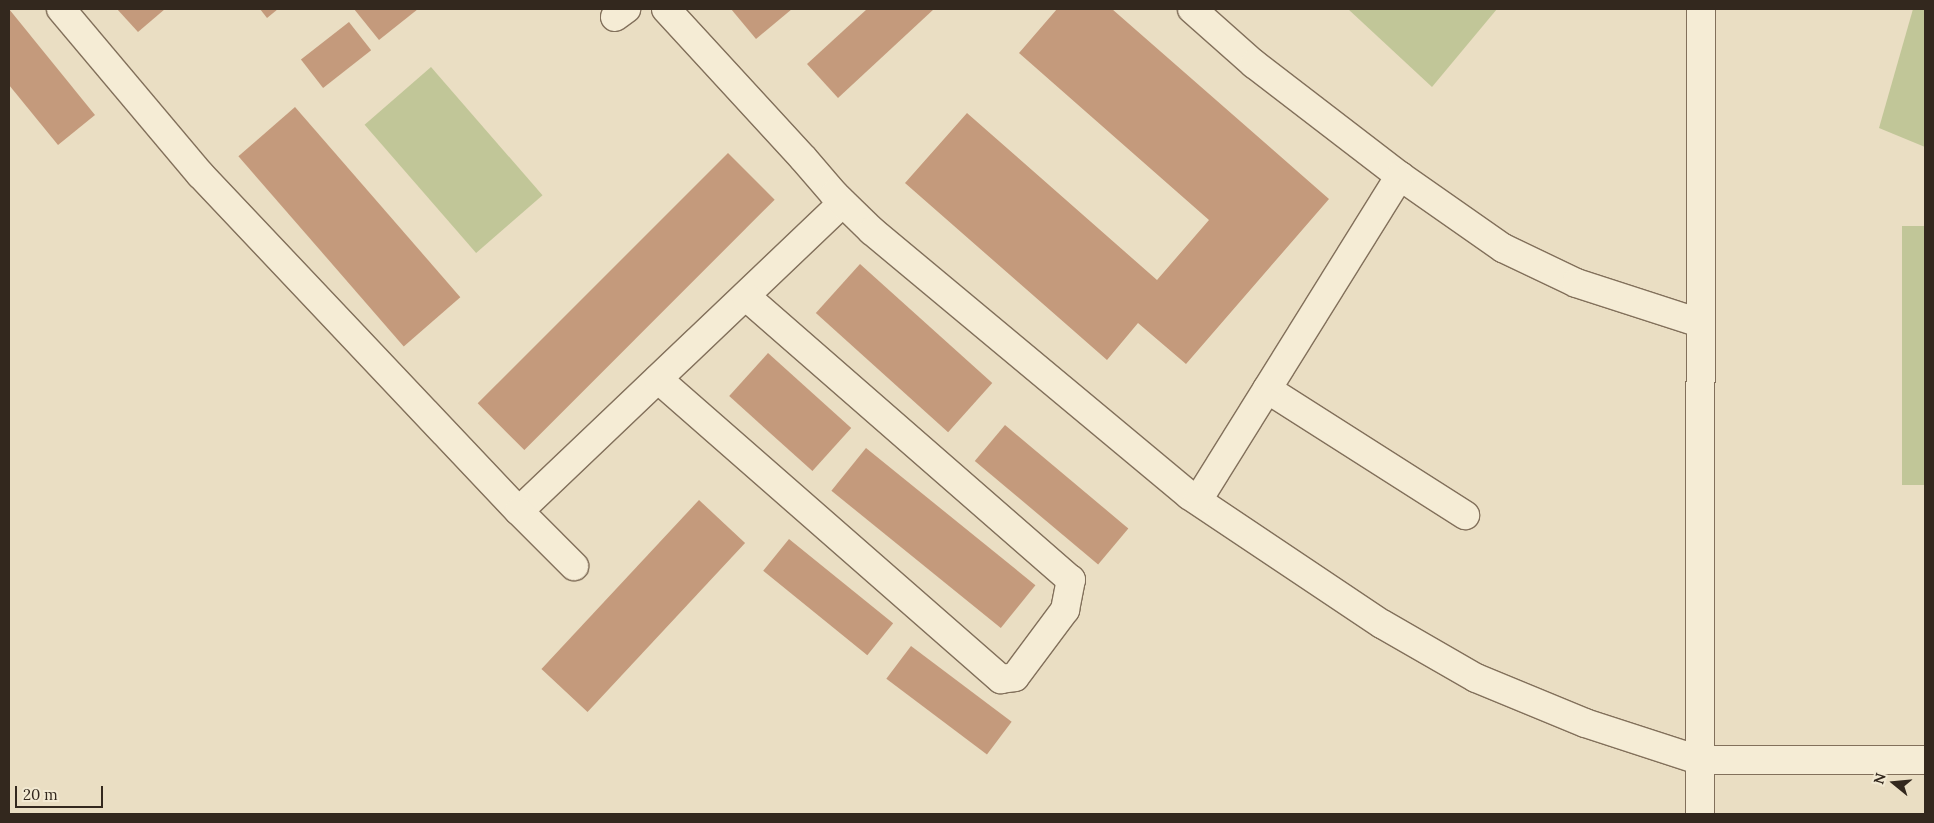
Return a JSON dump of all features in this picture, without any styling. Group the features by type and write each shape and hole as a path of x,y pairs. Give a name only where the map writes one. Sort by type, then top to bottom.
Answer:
{"street":[{"path":"61,9 200,174 574,566"},
{"path":"666,9 842,203 872,231 1198,500 1382,624 1476,678 1585,723 1700,760 1925,760"},
{"path":"1192,9 1254,64 1400,176 1504,248 1576,283 1700,324"},
{"path":"1700,9 1700,814"},
{"path":"1198,500 1400,176"},
{"path":"520,511 842,203"},
{"path":"658,379 1000,679 1014,677 1065,610 1071,580 746,296"},
{"path":"1267,390 1465,515"}],"green space":[{"path":"1348,9 1497,9 1432,87"},
{"path":"1913,9 1925,9 1925,147 1879,128"},
{"path":"431,67 543,195 476,253 365,125"},
{"path":"1902,226 1925,226 1925,485 1902,485"}],"building":[{"path":"9,9 95,115 58,145 9,85"},
{"path":"117,9 165,9 138,32"},
{"path":"260,9 278,9 267,18"},
{"path":"354,9 418,9 379,40"},
{"path":"731,9 792,9 756,39"},
{"path":"867,9 934,9 838,98 807,64"},
{"path":"1057,9 1112,9 1329,199 1186,364 1138,323 1107,360 905,183 967,113 1157,280 1209,220 1019,53"},
{"path":"349,22 371,50 323,88 301,60"},
{"path":"295,107 460,297 404,346 238,156"},
{"path":"728,153 775,200 524,450 478,403"},
{"path":"860,264 992,383 948,432 816,313"},
{"path":"768,353 851,428 812,471 729,396"},
{"path":"1005,425 1128,528 1098,564 975,461"},
{"path":"866,448 1035,585 1001,628 831,491"},
{"path":"699,500 745,543 588,712 541,669"},
{"path":"789,539 893,623 867,655 763,571"},
{"path":"911,646 1012,722 987,755 886,679"}]}
